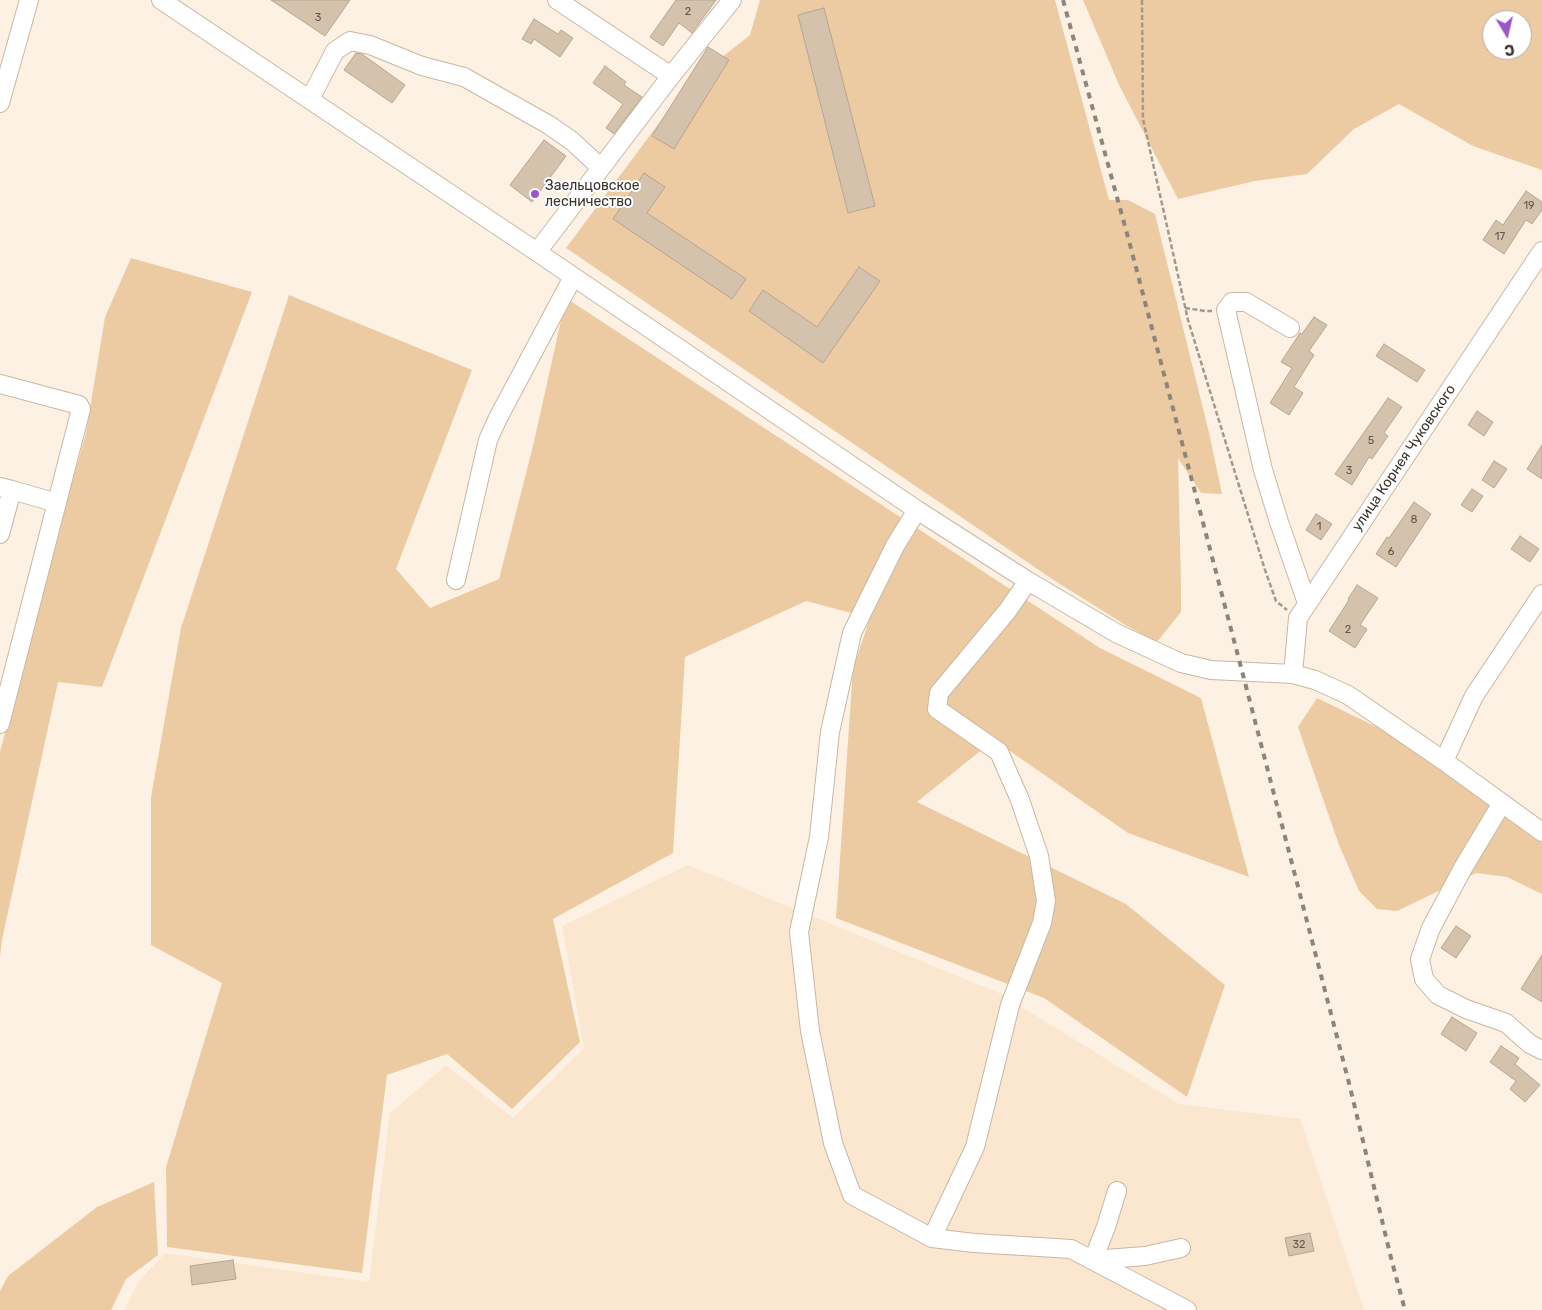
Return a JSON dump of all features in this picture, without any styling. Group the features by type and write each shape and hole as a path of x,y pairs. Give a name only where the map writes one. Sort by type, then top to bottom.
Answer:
{"street":[{"path":"0,103 29,0"},
{"path":"161,0 917,510 1028,582 1116,633 1181,663 1211,670 1293,674 1315,680 1348,695 1542,832"},
{"path":"557,0 671,76"},
{"path":"537,252 671,76 732,0"},
{"path":"310,100 335,51 350,41 370,45 422,66 464,77 549,125 572,141 601,168"},
{"name":"улица Корнея Чуковского","path":"1293,674 1298,618 1542,251"},
{"path":"456,580 488,440 572,277"},
{"path":"1290,328 1246,302 1232,302 1226,310 1263,470 1279,522 1308,603"},
{"path":"0,384 81,407 0,724"},
{"path":"0,534 6,489 57,502"},
{"path":"917,510 895,546 852,633 830,732 819,837 799,932 810,1031 833,1143 852,1195 932,1238 974,1243 1071,1249 1187,1310"},
{"path":"932,1238 975,1147 1010,1005 1042,923 1046,901 1039,856 1020,800 999,752 937,709 939,693 1008,610 1028,582"},
{"path":"1444,761 1474,696 1542,594"},
{"path":"1502,803 1463,868 1435,920 1420,959 1424,979 1438,994 1466,1009 1506,1023 1530,1044 1542,1050"},
{"path":"1093,1260 1117,1191"},
{"path":"1093,1260 1145,1256 1181,1248"}],"path":[{"path":"1142,0 1142,119 1185,308 1276,602 1298,618"},
{"path":"1185,308 1204,312 1226,310"}],"shaded area":[{"path":"760,0 1055,0 1109,200 1128,200 1155,214 1210,437 1222,494 1201,493 1178,458 1181,612 1157,642 1127,626 1052,579 566,248 688,84 750,35"},
{"path":"1083,0 1542,0 1542,170 1473,146 1399,104 1354,129 1307,174 1255,181 1178,199 1119,85"},
{"path":"131,258 252,292 102,687 58,682 2,940 0,957 0,752 86,433 105,317"},
{"path":"289,295 472,370 396,569 430,608 499,579 533,446 566,298 1100,648 1201,698 1249,877 1128,833 994,740 917,802 1126,904 1225,985 1187,1097 1044,998 836,918 853,668 870,618 806,601 685,657 673,853 553,919 580,1042 512,1109 447,1054 387,1075 362,1273 167,1247 166,1167 222,983 151,945 151,797 181,628"},
{"path":"1317,698 1383,730 1542,840 1542,894 1507,877 1476,873 1397,911 1377,909 1359,891 1339,845 1298,727"},
{"path":"688,865 999,993 1179,1104 1300,1119 1364,1310 125,1310 138,1282 165,1253 369,1282 390,1113 446,1065 513,1118 584,1048 562,926"},
{"path":"154,1182 158,1255 126,1279 111,1310 0,1310 0,1291 8,1276 97,1207"}],"building":[{"path":"271,0 350,0 325,36"},
{"path":"676,0 716,0 692,33 679,23 663,46 650,37"},
{"path":"824,8 875,206 848,213 798,15"},
{"path":"534,19 558,34 561,30 573,38 560,57 534,39 531,44 522,39"},
{"path":"708,47 729,60 674,149 652,136"},
{"path":"356,53 362,54 405,85 392,103 344,70"},
{"path":"605,66 626,82 624,85 642,97 614,134 606,128 623,104 593,83"},
{"path":"544,140 566,156 532,202 510,185"},
{"path":"644,173 665,187 647,213 746,279 732,299 613,219"},
{"path":"1526,191 1542,202 1542,210 1532,224 1526,220 1504,254 1483,240 1496,220 1503,225"},
{"path":"859,267 880,281 823,363 749,311 763,290 817,327"},
{"path":"1314,317 1327,325 1309,351 1314,355 1294,387 1303,393 1289,415 1270,403 1292,368 1281,362 1300,333 1302,334"},
{"path":"1384,344 1425,370 1417,382 1376,356"},
{"path":"1388,398 1402,407 1384,433 1388,436 1372,459 1369,457 1352,485 1335,474"},
{"path":"1477,411 1493,422 1484,436 1468,425"},
{"path":"1542,445 1542,479 1527,469"},
{"path":"1494,461 1507,469 1494,488 1482,480"},
{"path":"1472,489 1483,496 1472,512 1461,505"},
{"path":"1414,502 1431,514 1396,567 1376,554"},
{"path":"1316,514 1332,524 1321,540 1306,530"},
{"path":"1520,536 1539,549 1530,562 1511,549"},
{"path":"1357,585 1378,598 1360,625 1367,629 1355,648 1329,631"},
{"path":"1456,926 1471,936 1456,958 1441,948"},
{"path":"1542,955 1542,1002 1521,989"},
{"path":"1452,1017 1477,1033 1466,1051 1441,1034"},
{"path":"1501,1046 1519,1058 1515,1064 1540,1085 1525,1102 1510,1089 1516,1081 1490,1062"},
{"path":"1310,1233 1314,1251 1289,1256 1285,1238"},
{"path":"233,1260 236,1279 192,1285 190,1266"}],"railway":[{"path":"1063,0 1129,241 1242,671 1350,1087 1405,1310"}],"place":[{"name":"Заельцовское лесничество","path":"535,194"}]}
